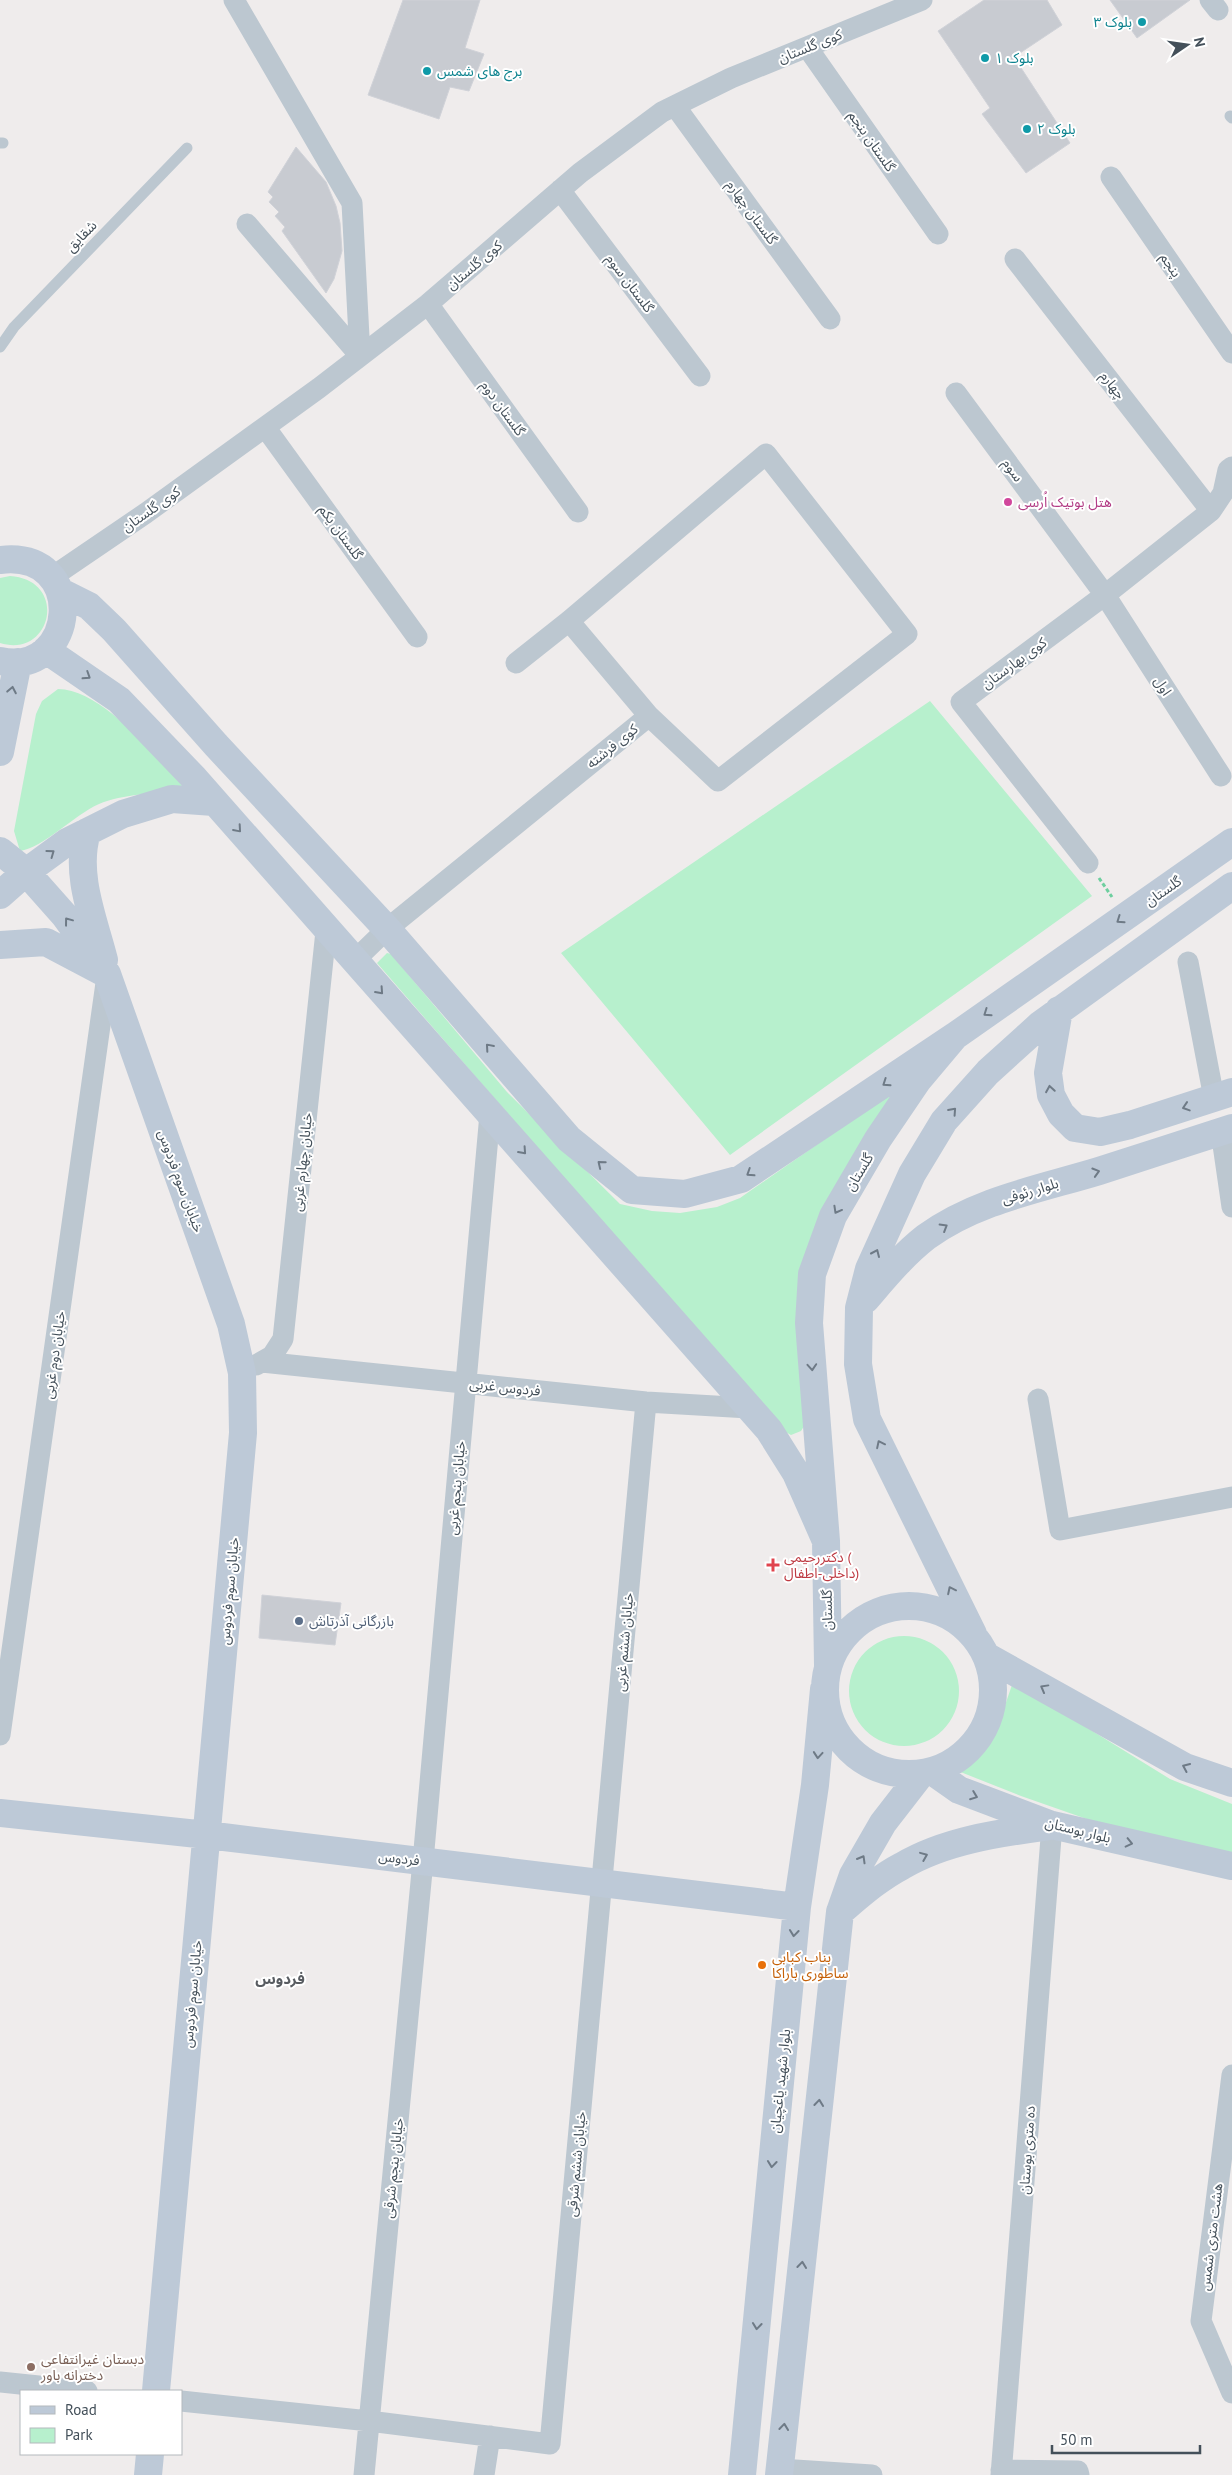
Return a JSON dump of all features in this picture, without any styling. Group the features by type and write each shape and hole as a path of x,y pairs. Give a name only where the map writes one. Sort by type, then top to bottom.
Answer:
{"main road":[{"path":"0,560 13,558 28,561 41,567 56,585 89,606 114,630 216,745 387,929 569,1139 632,1190 685,1194 741,1179 955,1036"},
{"path":"0,752 9,661 33,658 46,650 56,638 63,623 64,608 56,585"},
{"path":"46,650 119,700 214,802 326,931 769,1430 796,1473 826,1541"},
{"path":"0,895 26,872 67,842 123,814 172,799 214,802"},
{"path":"86,832 81,849 85,886 107,974"},
{"name":"گلستان","path":"826,1677 826,1541 809,1322 812,1274 833,1216 873,1147 918,1080 955,1036 1232,842"},
{"name":"خیابان سوم فردوس","path":"0,851 26,872 65,916 107,974 228,1315 252,1367 243,1433 156,2390"},
{"path":"1232,886 1060,1010 988,1072 944,1121 912,1174 869,1269 859,1308 858,1364 867,1419 980,1645 993,1679 993,1695 985,1726 972,1746 954,1762 927,1773 897,1774 874,1767 853,1754 834,1728 828,1713 826,1677 839,1642 857,1623 879,1610 904,1605 929,1607 953,1617 980,1645 1185,1768 1232,1783"},
{"path":"0,945 46,942 107,974"},
{"path":"1060,1010 1048,1073 1051,1095 1061,1114 1075,1128 1100,1132 1130,1125 1223,1095 1227,1130"},
{"name":"بلوار رئوفی","path":"859,1308 896,1262 927,1237 963,1215 1000,1200 1227,1130"},
{"name":"بلوار شهید یاغچیان","path":"742,2475 797,1907 815,1785 826,1677"},
{"path":"779,2472 840,1912 853,1875 883,1823 927,1773"},
{"name":"بلوار بوستان","path":"927,1773 959,1790 1052,1825 1232,1866"},
{"name":"فردوس","path":"0,1813 207,1835 797,1907"},
{"path":"840,1912 877,1882 903,1865 951,1845 1002,1833 1052,1825"},
{"path":"769,2196 809,2201"},
{"path":"148,2475 150,2455"}],"street":[{"path":"234,0 352,203 360,356"},
{"name":"کوی گلستان","path":"56,585 146,513 265,427 428,304 560,190 654,118 731,78 922,0"},
{"name":"گلستان پنجم","path":"806,47 938,234"},
{"name":"گلستان چهارم","path":"675,106 830,319"},
{"name":"پنجم","path":"1111,177 1232,353"},
{"name":"گلستان سوم","path":"560,190 700,376"},
{"path":"247,224 360,356"},
{"name":"چهارم","path":"1015,259 1211,511"},
{"name":"گلستان دوم","path":"428,304 578,512"},
{"name":"سوم","path":"956,393 1105,595"},
{"name":"گلستان یکم","path":"265,427 418,637"},
{"name":"کوی فرشته","path":"354,961 387,929 649,716 718,781 907,634 766,454 570,621"},
{"name":"کوی بهارستان","path":"1088,863 961,702 1105,595 1227,499 1228,470 1232,467"},
{"name":"اول","path":"1105,595 1221,776"},
{"path":"516,663 570,621 649,716"},
{"name":"خیابان چهارم غربی","path":"252,1367 272,1356 283,1339 326,931"},
{"path":"1188,962 1223,1095"},
{"name":"خیابان دوم غربی","path":"0,1735 107,974"},
{"name":"خیابان پنجم غربی","path":"423,1861 490,1114"},
{"path":"1227,1130 1232,1207"},
{"name":"فردوس غربی","path":"252,1367 465,1383 646,1402 749,1408"},
{"path":"1038,1399 1060,1530 1232,1497"},
{"name":"خیابان ششم غربی","path":"601,1883 646,1402"},
{"name":"ده متری بوستان","path":"1001,2473 1052,1825"},
{"name":"خیابان پنجم شرقی","path":"364,2475 423,1861"},
{"name":"خیابان ششم شرقی","path":"490,2436 550,2444 601,1883"},
{"name":"هشت متری شمس","path":"1232,2075 1200,2321 1232,2393"},
{"path":"0,2382 77,2390"},
{"path":"182,2401 490,2436 484,2475"},
{"path":"1001,2473 1078,2471 1080,2475"},
{"path":"779,2472 872,2475"}],"lane":[{"name":"شقایق","path":"0,347 14,328 187,148"}],"path":[{"path":"1088,863 1126,916"}],"green space":[{"path":"10,576 29,581 41,590 46,603 47,617 42,630 32,640 18,645 0,643 0,578"},
{"path":"58,689 76,692 111,713 145,744 186,790 130,796 99,804 39,844 20,851 14,831 36,714 42,701"},
{"path":"930,701 1092,896 730,1155 561,953"},
{"path":"387,953 391,954 507,1092 620,1204 652,1211 680,1213 717,1207 740,1198 907,1082 832,1197 806,1423 801,1431 791,1435 782,1430 377,963"},
{"path":"904,1636 925,1640 943,1652 955,1670 959,1691 955,1712 943,1730 925,1742 904,1746 883,1742 865,1730 853,1712 849,1691 853,1670 865,1652 883,1640"},
{"path":"1013,1682 1170,1779 1232,1804 1232,1858 1141,1838 1021,1796 958,1771 983,1749 1001,1717"}],"building":[{"name":"برج های شمس","path":"403,0 480,0 465,48 484,54 469,91 450,87 439,119 368,95"},
{"path":"984,0 1047,0 1062,25 1014,57 1070,143 1026,173 982,114 990,108 938,31"},
{"name":"بلوک ۳","path":"1110,0 1190,0 1137,38"},
{"path":"296,147 326,182 336,206 340,223 342,251 334,279 326,293 282,231 285,227 275,216 279,212 269,202 273,197 268,192"},
{"name":"بازرگانی آذرتاش","path":"262,1595 341,1603 335,1645 259,1638"}],"place":[{"name":"بلوک ۳","path":"1142,22"},
{"name":"بلوک ۱","path":"985,58"},
{"name":"برج های شمس","path":"427,71"},
{"name":"بلوک ۲","path":"1027,129"},
{"name":"هتل بوتیک اُرسی","path":"1008,502"},
{"name":"دکتررحیمی ( داخلی-اطفال)","path":"773,1565"},
{"name":"بازرگانی آذرتاش","path":"299,1621"},
{"name":"بناب کبابی ساطوری باراکا","path":"762,1965"},
{"name":"دبستان غیرانتفاعی دخترانه باور","path":"31,2367"}],"district":[{"name":"فردوس","path":"280,1979"}]}
